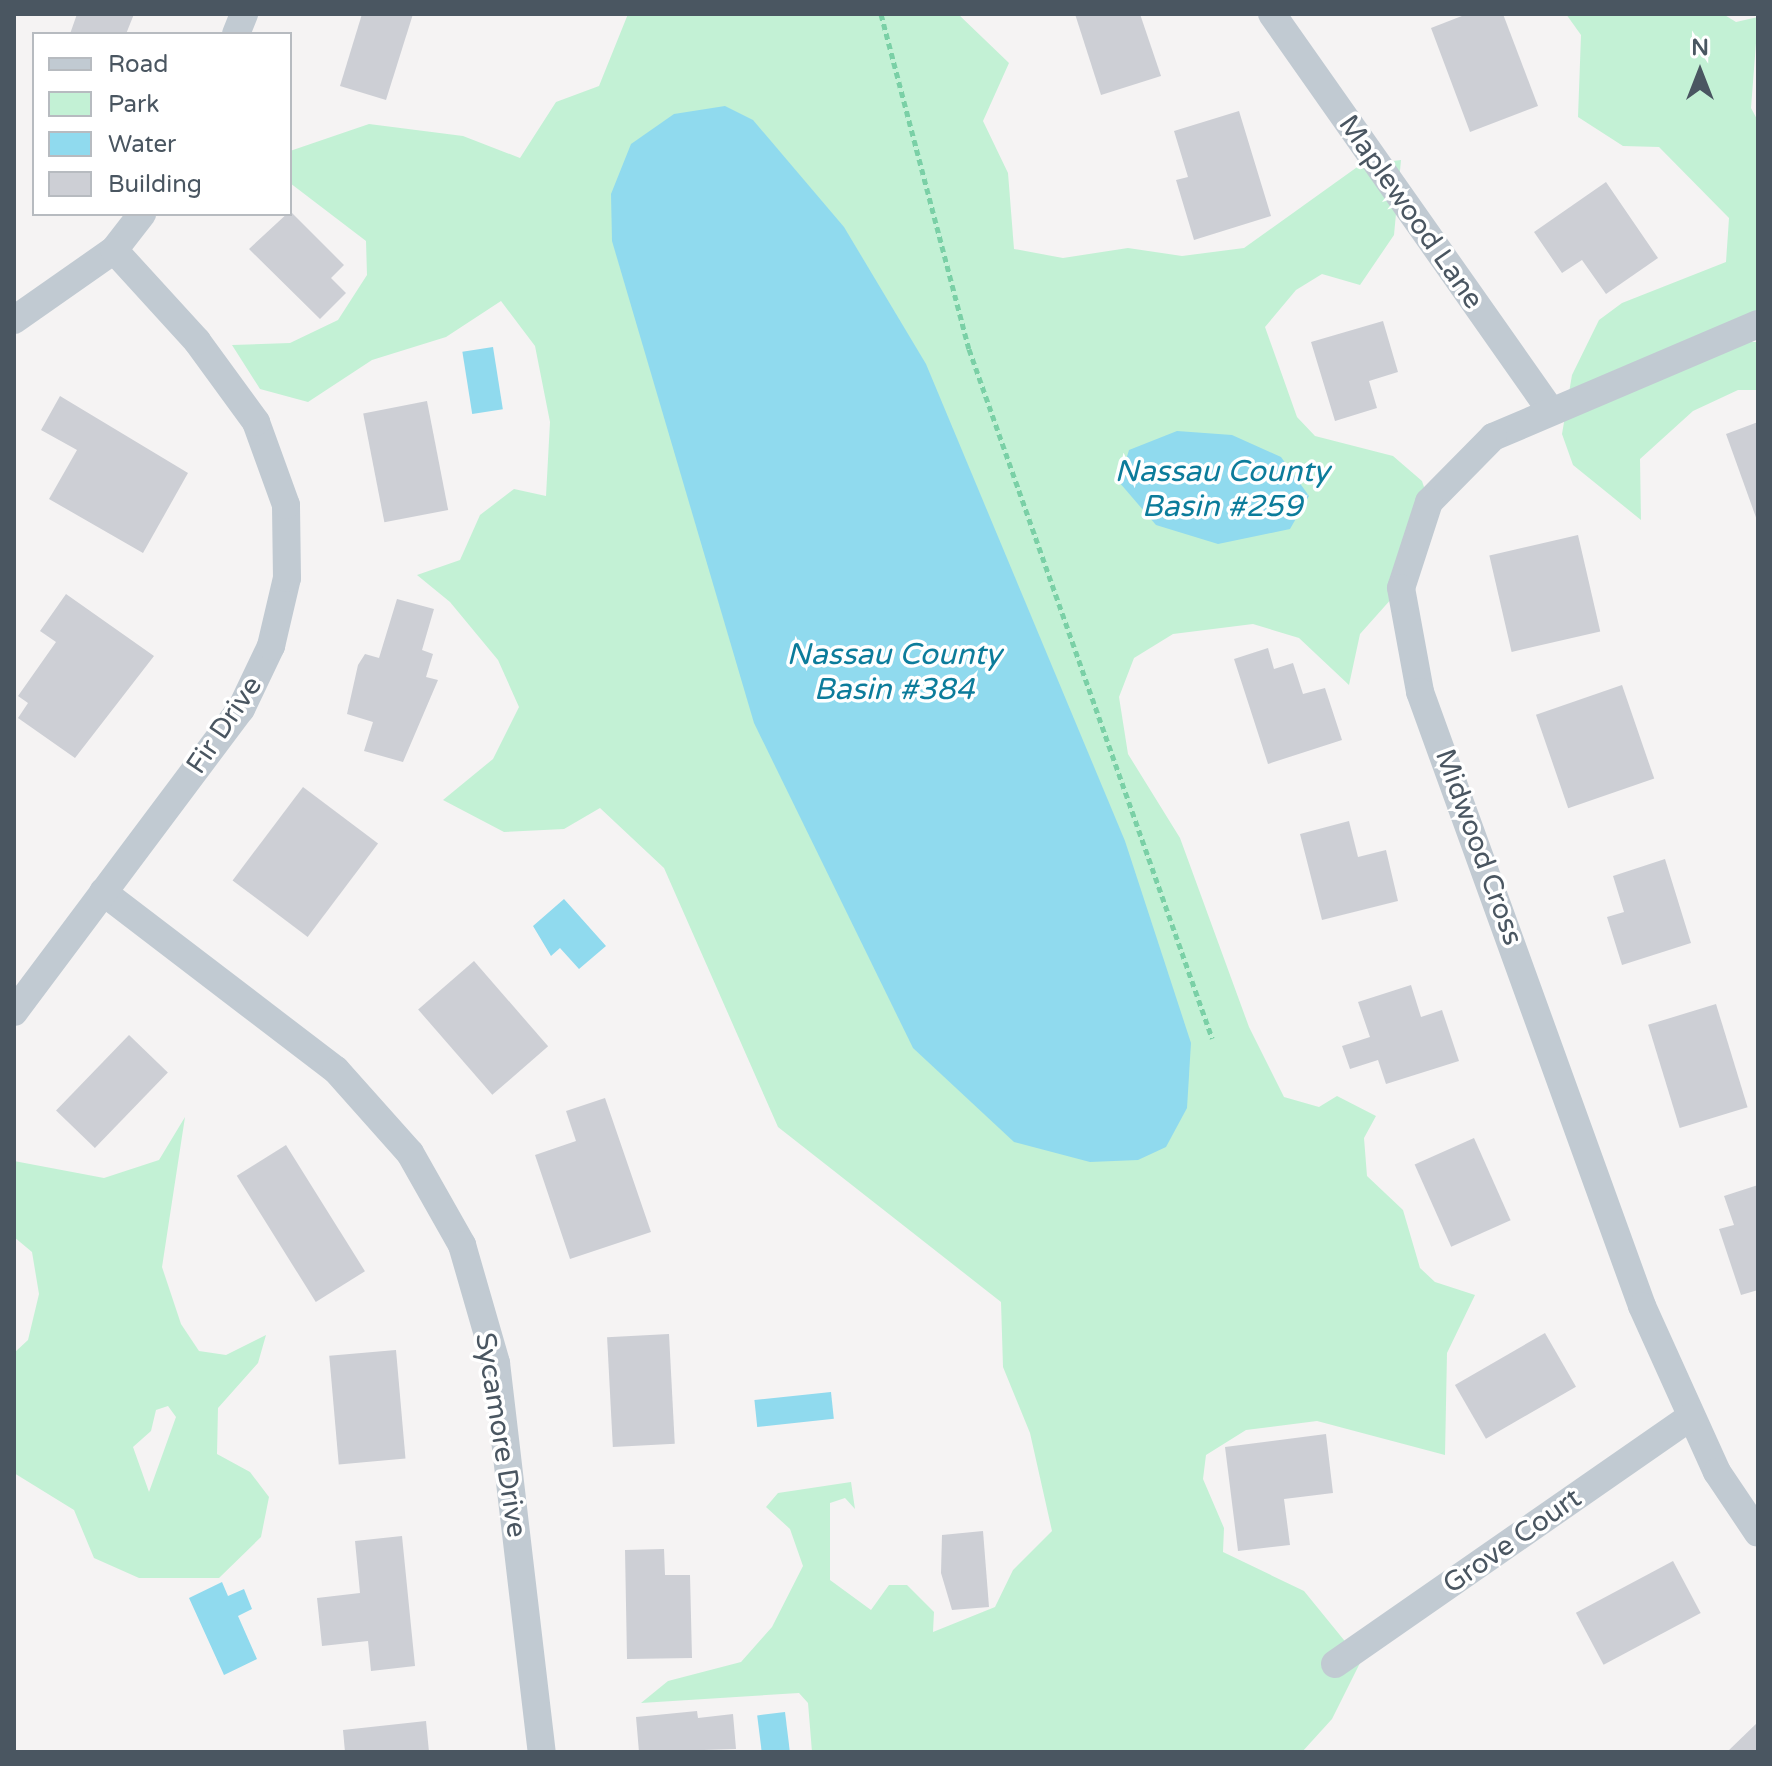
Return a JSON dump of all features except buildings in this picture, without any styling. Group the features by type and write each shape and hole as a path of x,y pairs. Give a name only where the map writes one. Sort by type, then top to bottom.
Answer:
{"street":[{"name":"Maplewood Lane","path":"1272,14 1550,410"},
{"path":"14,320 114,250 140,216"},
{"name":"Fir Drive","path":"14,1012 258,678 282,614 288,530 280,481 256,422 197,341 114,250"},
{"name":"Midwood Cross","path":"1758,324 1550,410 1493,437 1429,502 1405,558 1404,633 1642,1306 1690,1417 1758,1533"},
{"name":"Sycamore Drive","path":"103,892 336,1070 410,1153 462,1245 496,1363 542,1752"},
{"name":"Grove Court","path":"1335,1664 1690,1417"}],"path":[{"path":"881,14 969,349 1212,1038"}],"green space":[{"path":"628,14 958,14 1009,63 983,121 1008,173 1014,249 1063,258 1128,248 1182,256 1244,248 1360,165 1401,160 1394,235 1360,285 1322,274 1296,290 1265,327 1297,417 1315,436 1393,456 1422,481 1429,502 1401,588 1360,634 1349,685 1299,638 1253,624 1173,634 1134,658 1119,697 1128,754 1180,838 1249,1027 1284,1097 1319,1107 1337,1096 1376,1116 1364,1138 1367,1176 1403,1210 1420,1268 1435,1282 1475,1295 1447,1353 1445,1455 1317,1421 1246,1430 1206,1455 1203,1479 1224,1528 1223,1552 1304,1591 1361,1661 1332,1719 1302,1752 812,1752 808,1703 799,1693 641,1703 668,1681 741,1662 772,1627 803,1566 790,1529 766,1507 778,1493 851,1482 855,1509 845,1498 830,1503 830,1580 871,1610 889,1585 907,1585 934,1612 933,1632 995,1607 1013,1570 1052,1531 1030,1433 1003,1367 1001,1302 778,1127 664,868 600,808 564,829 504,832 443,800 493,759 519,707 498,660 450,602 417,575 460,560 480,515 514,489 546,496 550,422 535,346 501,301 446,337 372,360 308,402 260,389 232,345 290,343 338,320 367,275 366,241 292,185 292,150 369,124 463,136 520,158 556,102 599,86"},
{"path":"1566,14 1723,14 1736,22 1758,17 1751,108 1758,121 1758,331 1750,342 1758,342 1758,390 1738,390 1693,411 1640,459 1641,520 1573,465 1562,434 1572,375 1599,320 1622,303 1726,262 1729,218 1659,147 1623,146 1578,117 1581,35"},
{"path":"185,1117 162,1267 181,1324 199,1351 226,1355 266,1335 258,1363 218,1408 217,1454 250,1472 269,1497 261,1537 219,1578 139,1578 94,1558 74,1510 14,1473 14,1353 28,1340 39,1294 32,1252 14,1237 14,1161 104,1178 159,1160","holes":["168,1406 176,1417 149,1492 133,1447 151,1431 156,1410"]}],"water":[{"name":"Nassau County Basin #384","path":"725,106 753,120 844,227 926,364 1125,841 1191,1043 1187,1108 1166,1147 1138,1160 1090,1162 1014,1142 913,1048 754,723 612,241 611,194 631,144 674,114"},
{"path":"493,347 503,409 472,414 462,352"},
{"name":"Nassau County Basin #259","path":"1177,431 1232,435 1281,457 1309,496 1290,529 1218,544 1156,525 1119,482 1129,450"},
{"path":"564,899 606,946 579,969 560,948 551,956 533,926"},
{"path":"831,1392 834,1419 757,1427 754,1400"},
{"path":"222,1582 228,1596 244,1589 252,1609 238,1616 257,1659 224,1675 189,1598"},
{"path":"785,1712 790,1752 762,1752 757,1715"}]}
